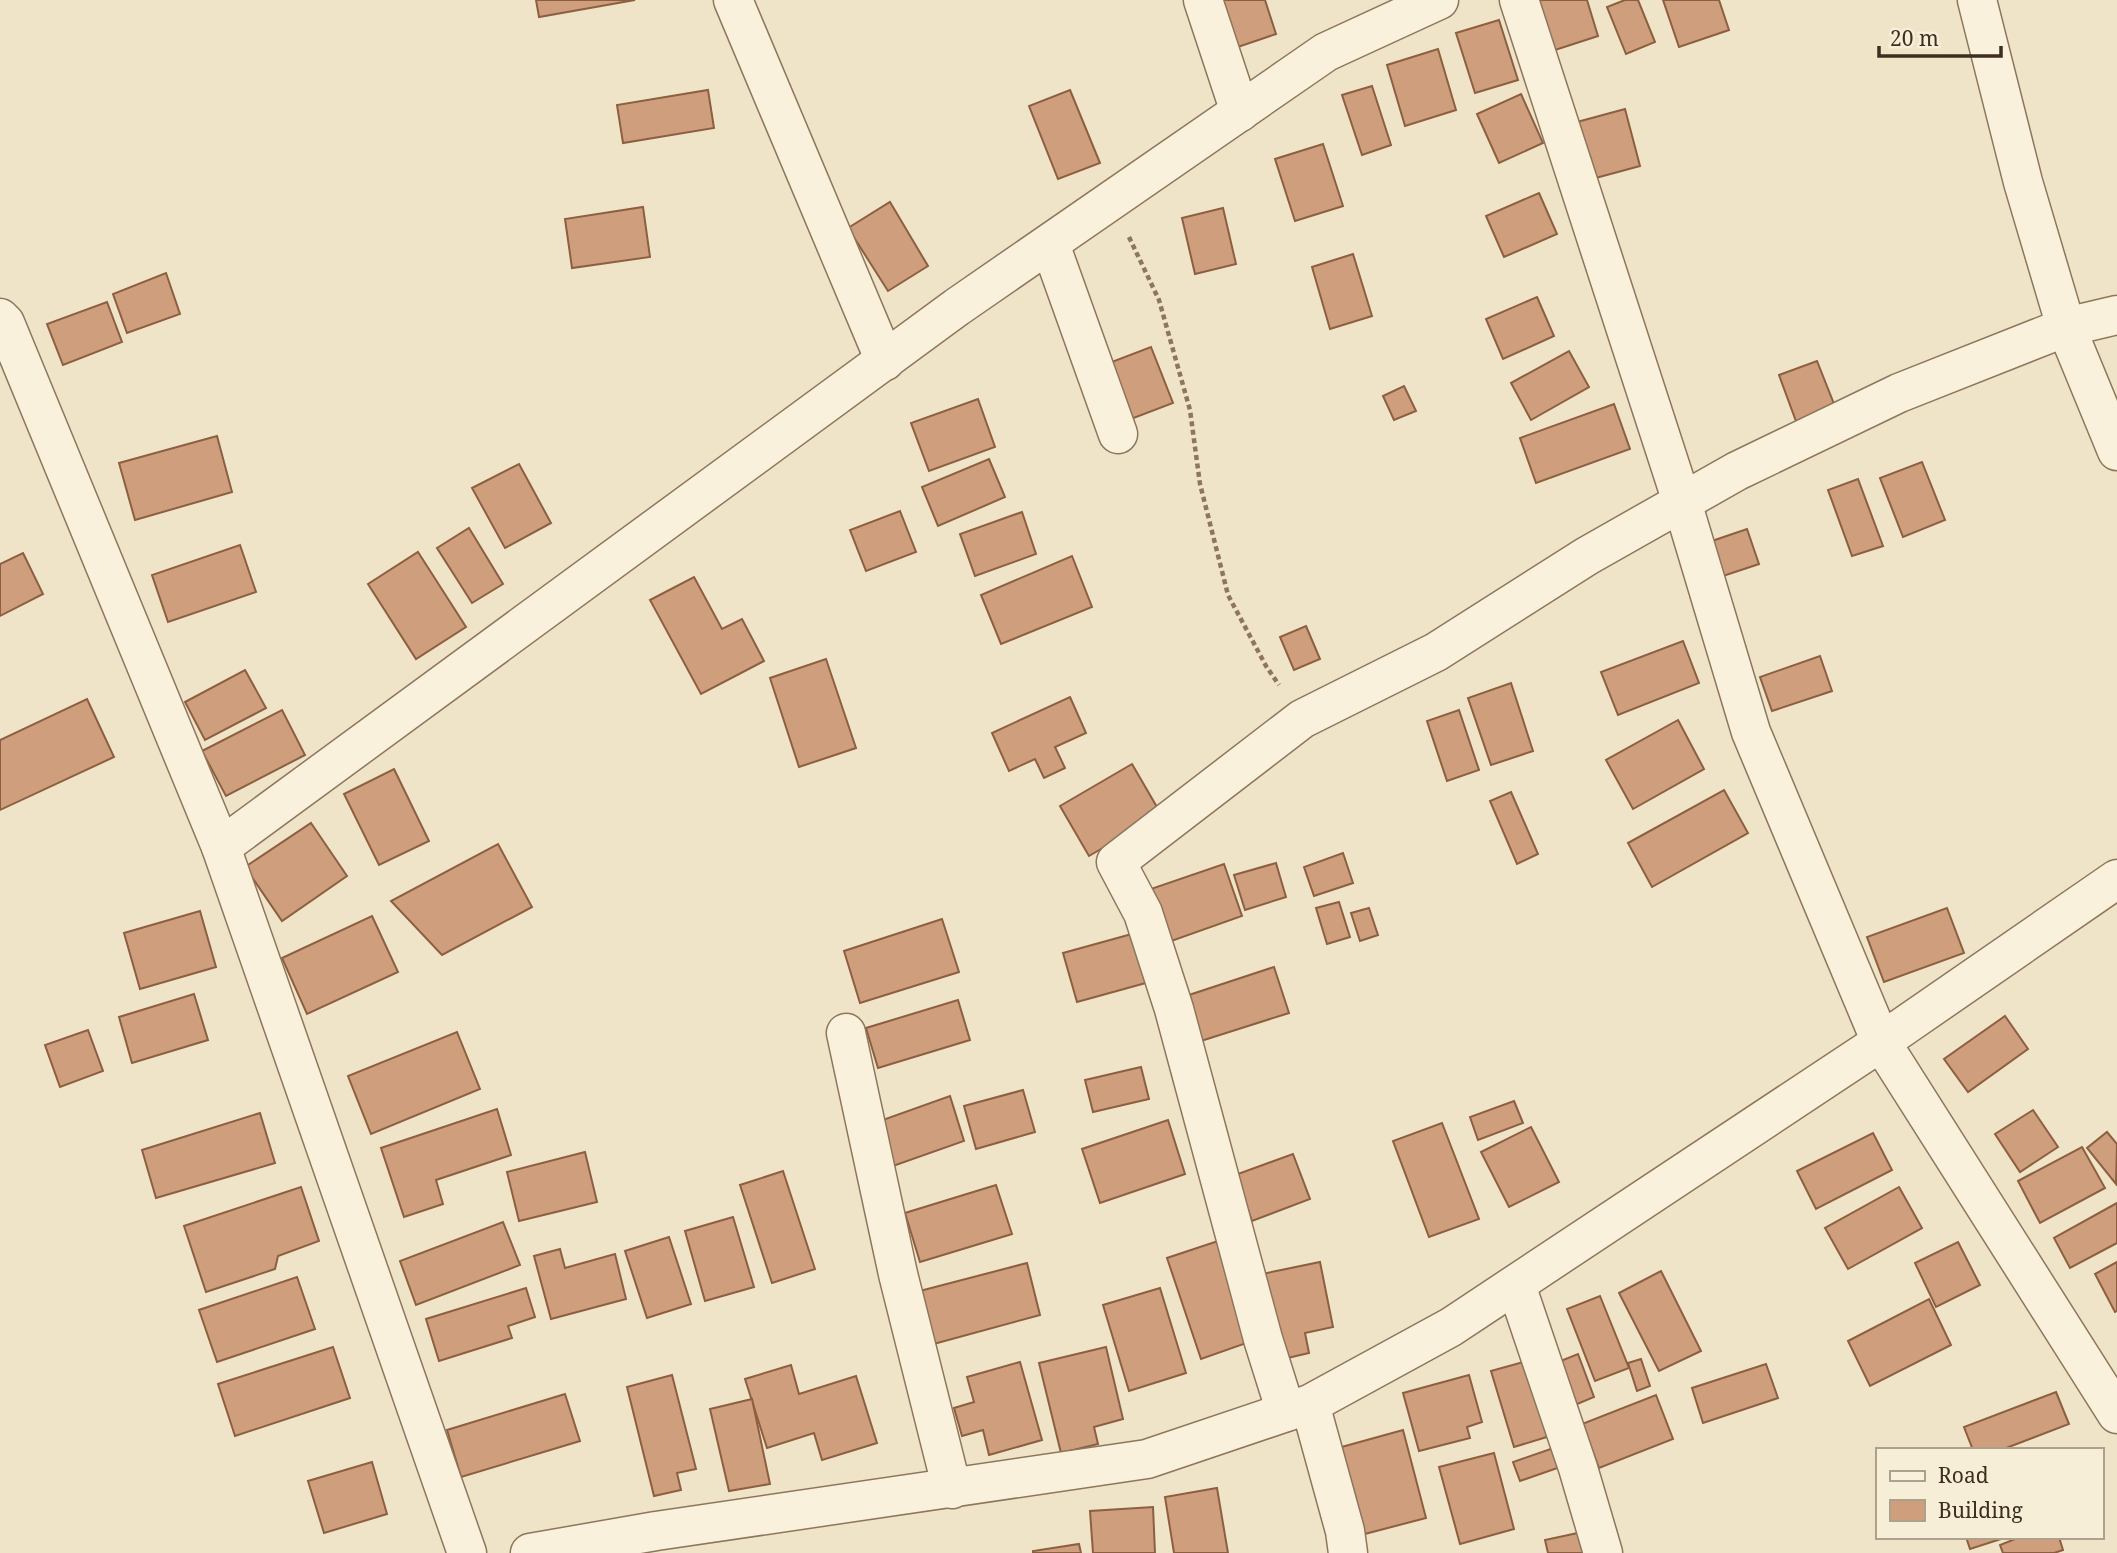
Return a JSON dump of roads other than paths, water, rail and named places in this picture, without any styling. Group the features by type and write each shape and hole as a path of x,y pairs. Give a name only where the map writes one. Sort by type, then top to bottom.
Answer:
{"street":[{"path":"733,0 885,361"},
{"path":"1203,0 1240,112"},
{"path":"221,847 957,307 1326,52 1438,0"},
{"path":"1519,0 1682,502 1752,732 1881,1042 2117,1413"},
{"path":"1977,0 2022,182 2066,327 2117,451"},
{"path":"1050,244 1118,434"},
{"path":"1348,1553 1345,1531 1298,1408 1263,1339 1174,1009 1143,913 1116,862 1302,719 1436,652 1587,556 1737,471 1899,393 2066,327 2117,314"},
{"path":"0,318 5,323 221,847 467,1553"},
{"path":"530,1553 656,1531 1147,1459 1298,1408 1451,1327 1881,1042 2117,879"},
{"path":"846,1033 898,1274 952,1489"},
{"path":"1516,1285 1578,1468 1603,1553"}]}
